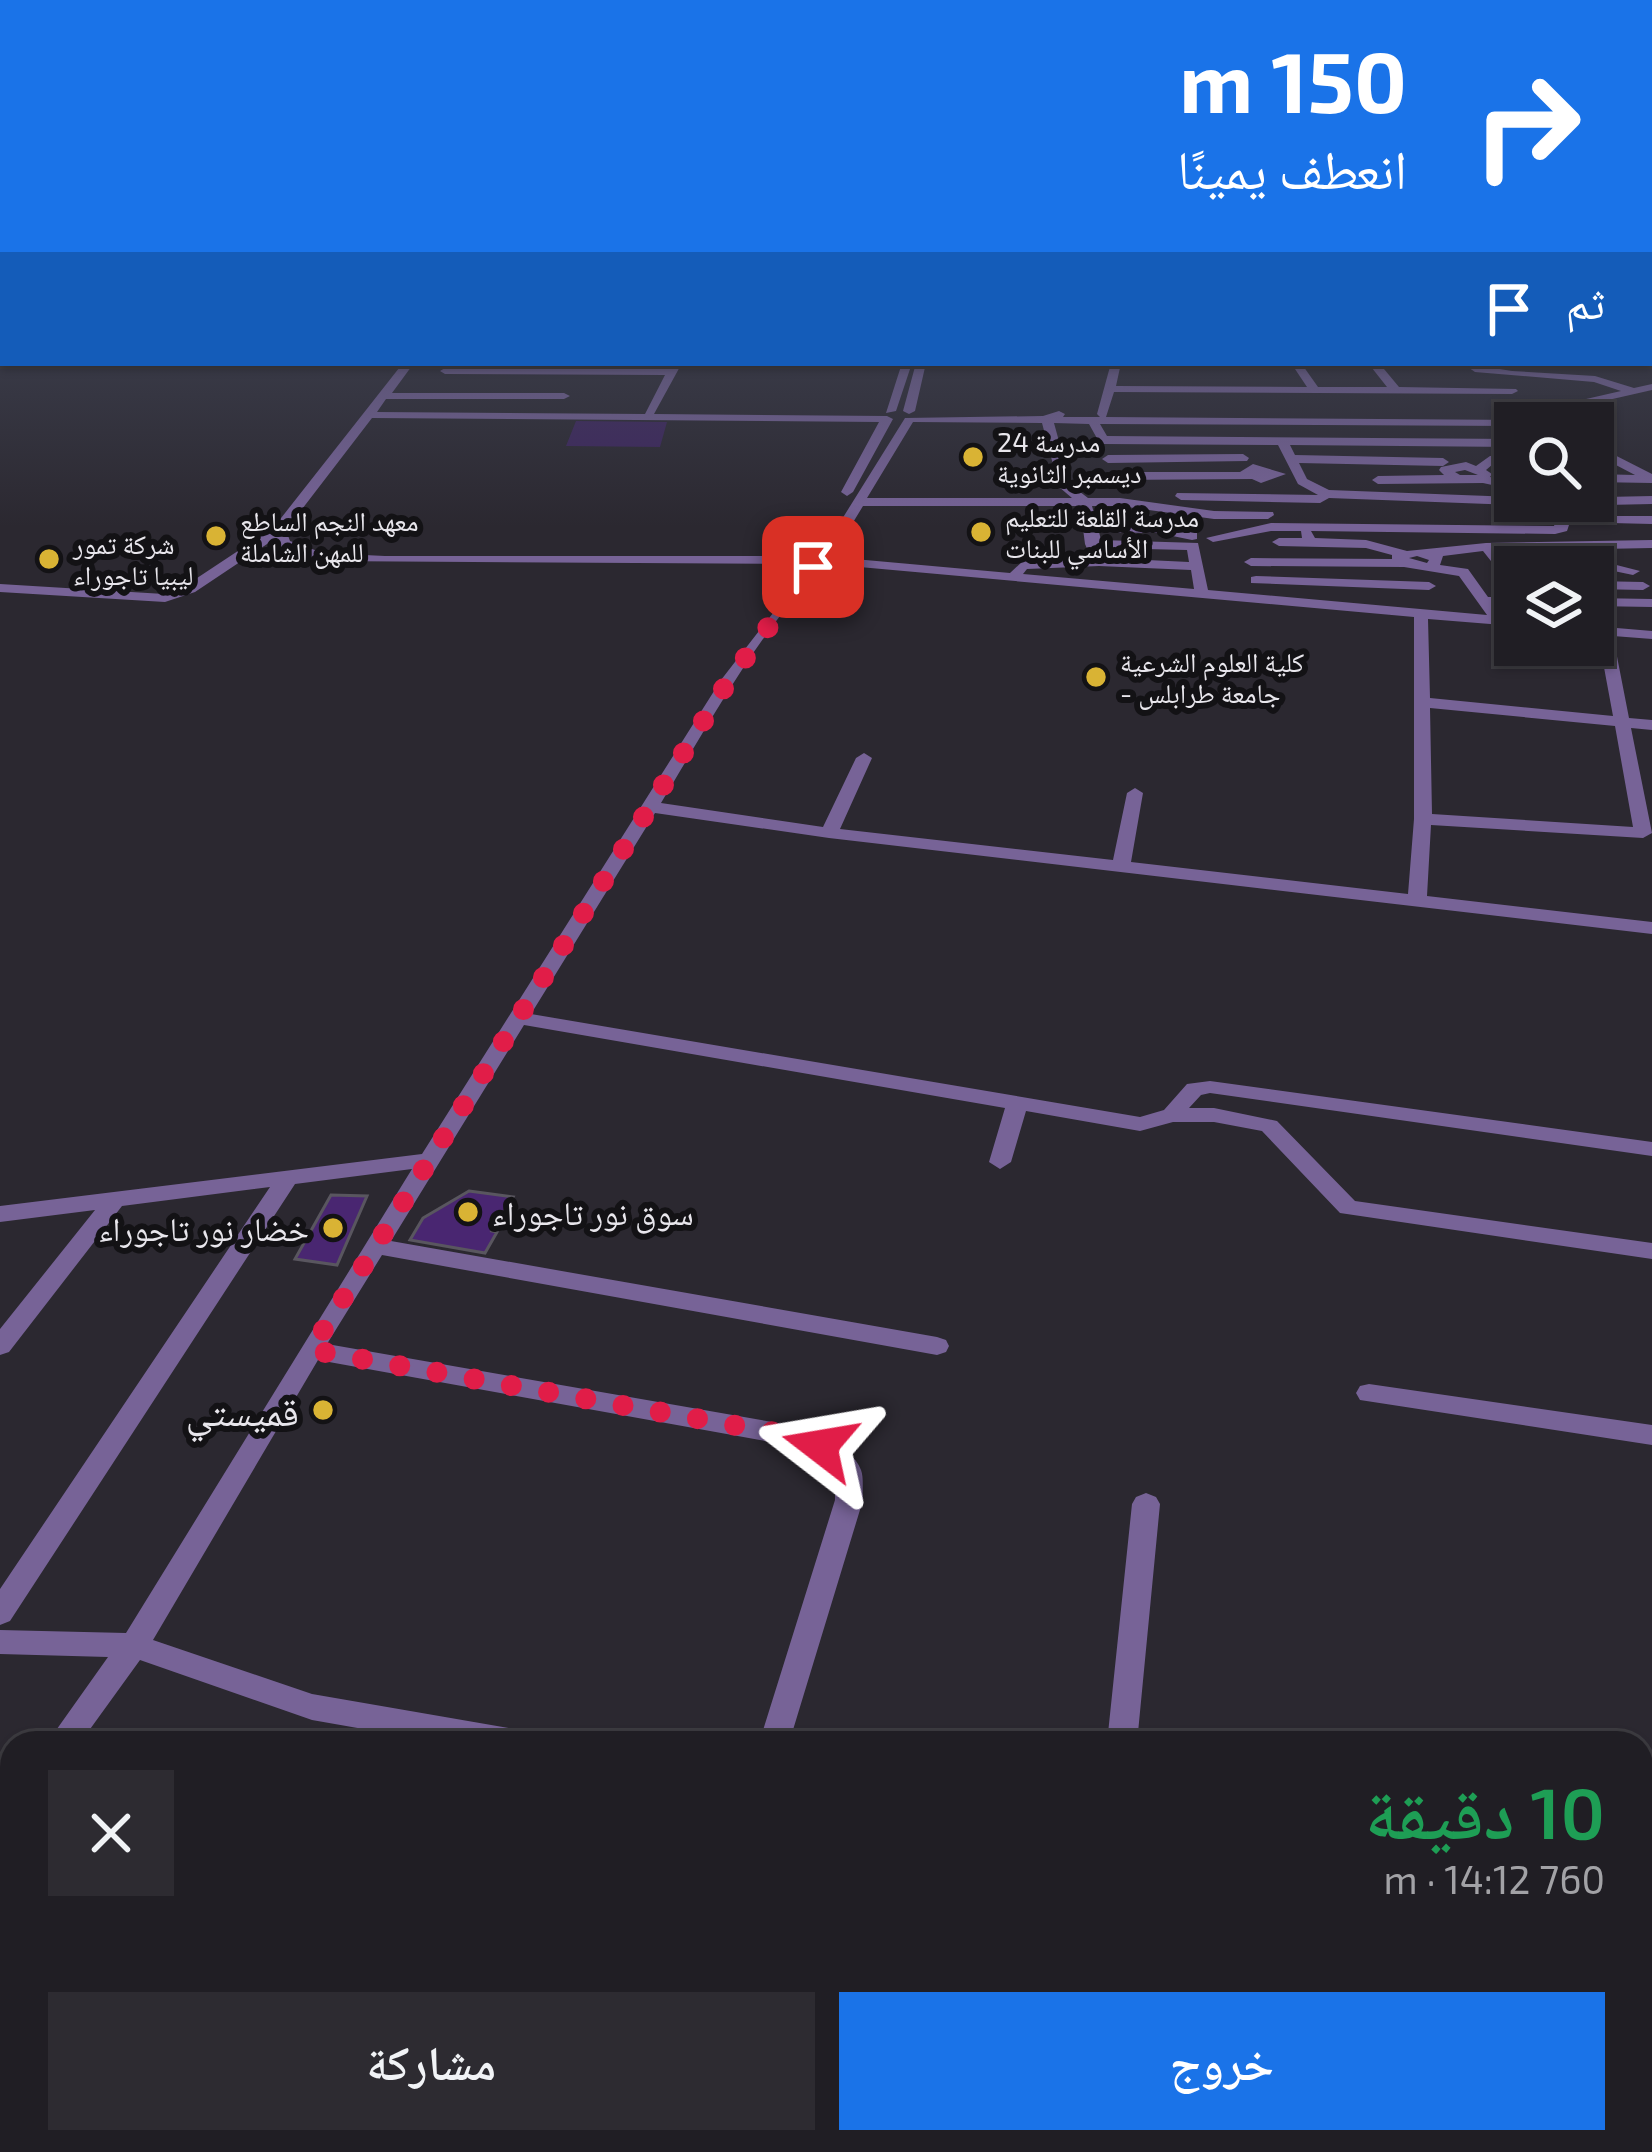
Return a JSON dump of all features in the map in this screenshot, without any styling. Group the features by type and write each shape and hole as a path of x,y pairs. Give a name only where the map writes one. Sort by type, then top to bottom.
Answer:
{"street":[{"path":"0,588 165,598 190,590 279,530 407,366"},
{"path":"598,366 608,372"},
{"path":"71,1731 134,1646 311,1350 729,680 815,562 888,416 906,366"},
{"path":"827,542 909,415 920,366"},
{"path":"1115,366 1098,416 1120,502"},
{"path":"1297,366 1315,391"},
{"path":"1375,366 1396,392"},
{"path":"1471,366 1595,379 1633,391"},
{"path":"429,397 444,372 566,384 608,372 673,368"},
{"path":"650,412 673,368"},
{"path":"1507,369 1512,391 1521,402"},
{"path":"382,396 429,397 486,379 566,384"},
{"path":"559,414 566,384"},
{"path":"1595,402 1652,386"},
{"path":"1109,389 1512,391"},
{"path":"1293,391 1303,416"},
{"path":"369,413 1494,419"},
{"path":"559,414 739,415"},
{"path":"848,415 888,416"},
{"path":"909,415 947,416"},
{"path":"1053,416 1065,487 1084,502 1099,562"},
{"path":"1227,418 1411,419"},
{"path":"1227,418 1248,468"},
{"path":"1411,419 1449,470"},
{"path":"1103,440 1494,443"},
{"path":"1156,440 1184,503 1214,515 1448,528 1520,529 1549,522"},
{"path":"1282,441 1302,481 1326,494 1494,501"},
{"path":"1336,441 1369,494"},
{"path":"1478,442 1484,469 1494,475"},
{"path":"1108,459 1165,458 1248,468"},
{"path":"1291,459 1449,470"},
{"path":"1616,460 1652,479"},
{"path":"1360,480 1494,465"},
{"path":"1113,476 1248,468"},
{"path":"1614,478 1652,479"},
{"path":"857,502 1280,502 1321,499 1326,494"},
{"path":"1614,501 1652,500"},
{"path":"1427,501 1461,547"},
{"path":"1299,582 1265,509 1280,502 1301,509 1311,542"},
{"path":"1614,517 1652,520"},
{"path":"1213,542 1268,519"},
{"path":"1517,522 1520,529"},
{"path":"1562,522 1568,544"},
{"path":"1475,528 1494,555"},
{"path":"279,530 284,543 300,552 343,558 815,562 1494,620"},
{"path":"1091,536 1213,542 1250,562 1417,560 1461,547 1652,544"},
{"path":"1193,541 1202,596"},
{"path":"1279,542 1366,544 1460,571 1494,615"},
{"path":"1417,560 1446,615"},
{"path":"1250,562 1262,601"},
{"path":"1013,578 1023,565 1197,566"},
{"path":"1614,568 1646,577"},
{"path":"1614,582 1646,577"},
{"path":"1614,602 1652,602 1646,577"},
{"path":"1256,580 1429,586"},
{"path":"1472,584 1494,583"},
{"path":"1484,601 1494,601"},
{"path":"1418,901 1424,819 1421,613"},
{"path":"1614,631 1652,635"},
{"path":"1424,819 1648,833 1644,801 1608,666"},
{"path":"1421,702 1652,725"},
{"path":"829,833 864,758"},
{"path":"1120,866 1135,794"},
{"path":"652,807 829,833 1652,928"},
{"path":"518,1018 1141,1124 1172,1115 1214,1115 1269,1126"},
{"path":"1172,1115 1194,1089 1250,1092 1652,1149"},
{"path":"1250,1092 1269,1126 1348,1208 1652,1251"},
{"path":"1000,1162 1017,1104"},
{"path":"0,1214 430,1160"},
{"path":"0,1612 288,1178"},
{"path":"0,1346 115,1200"},
{"path":"377,1246 937,1346"},
{"path":"311,1350 784,1434 820,1446 848,1471 849,1500 778,1731"},
{"path":"1369,1393 1652,1435"},
{"path":"1123,1731 1146,1504"},
{"path":"0,1642 134,1646 312,1707 451,1731"}],"shaded area":[{"path":"576,421 667,422 660,447 566,446"}],"building":[{"path":"469,1191 513,1197 485,1253 410,1240 423,1218"},
{"name":"خضار نور تاجوراء","path":"331,1195 367,1196 337,1265 295,1259"}],"place":[{"name":"مدرسة 24 ديسمبر الثانوية","path":"973,457"},
{"name":"مدرسة القلعة للتعليم الأساسي للبنات","path":"981,532"},
{"name":"معهد النجم الساطع للمهن الشاملة","path":"216,536"},
{"name":"شركة تمور ليبيا تاجوراء","path":"49,559"},
{"name":"كلية العلوم الشرعية - جامعة طرابلس","path":"1096,677"},
{"name":"سوق نور تاجوراء","path":"468,1212"},
{"name":"خضار نور تاجوراء","path":"333,1228"},
{"name":"قميستي","path":"323,1410"}],"route":[{"path":"813,567 729,680 311,1350 784,1434 820,1446"}]}
